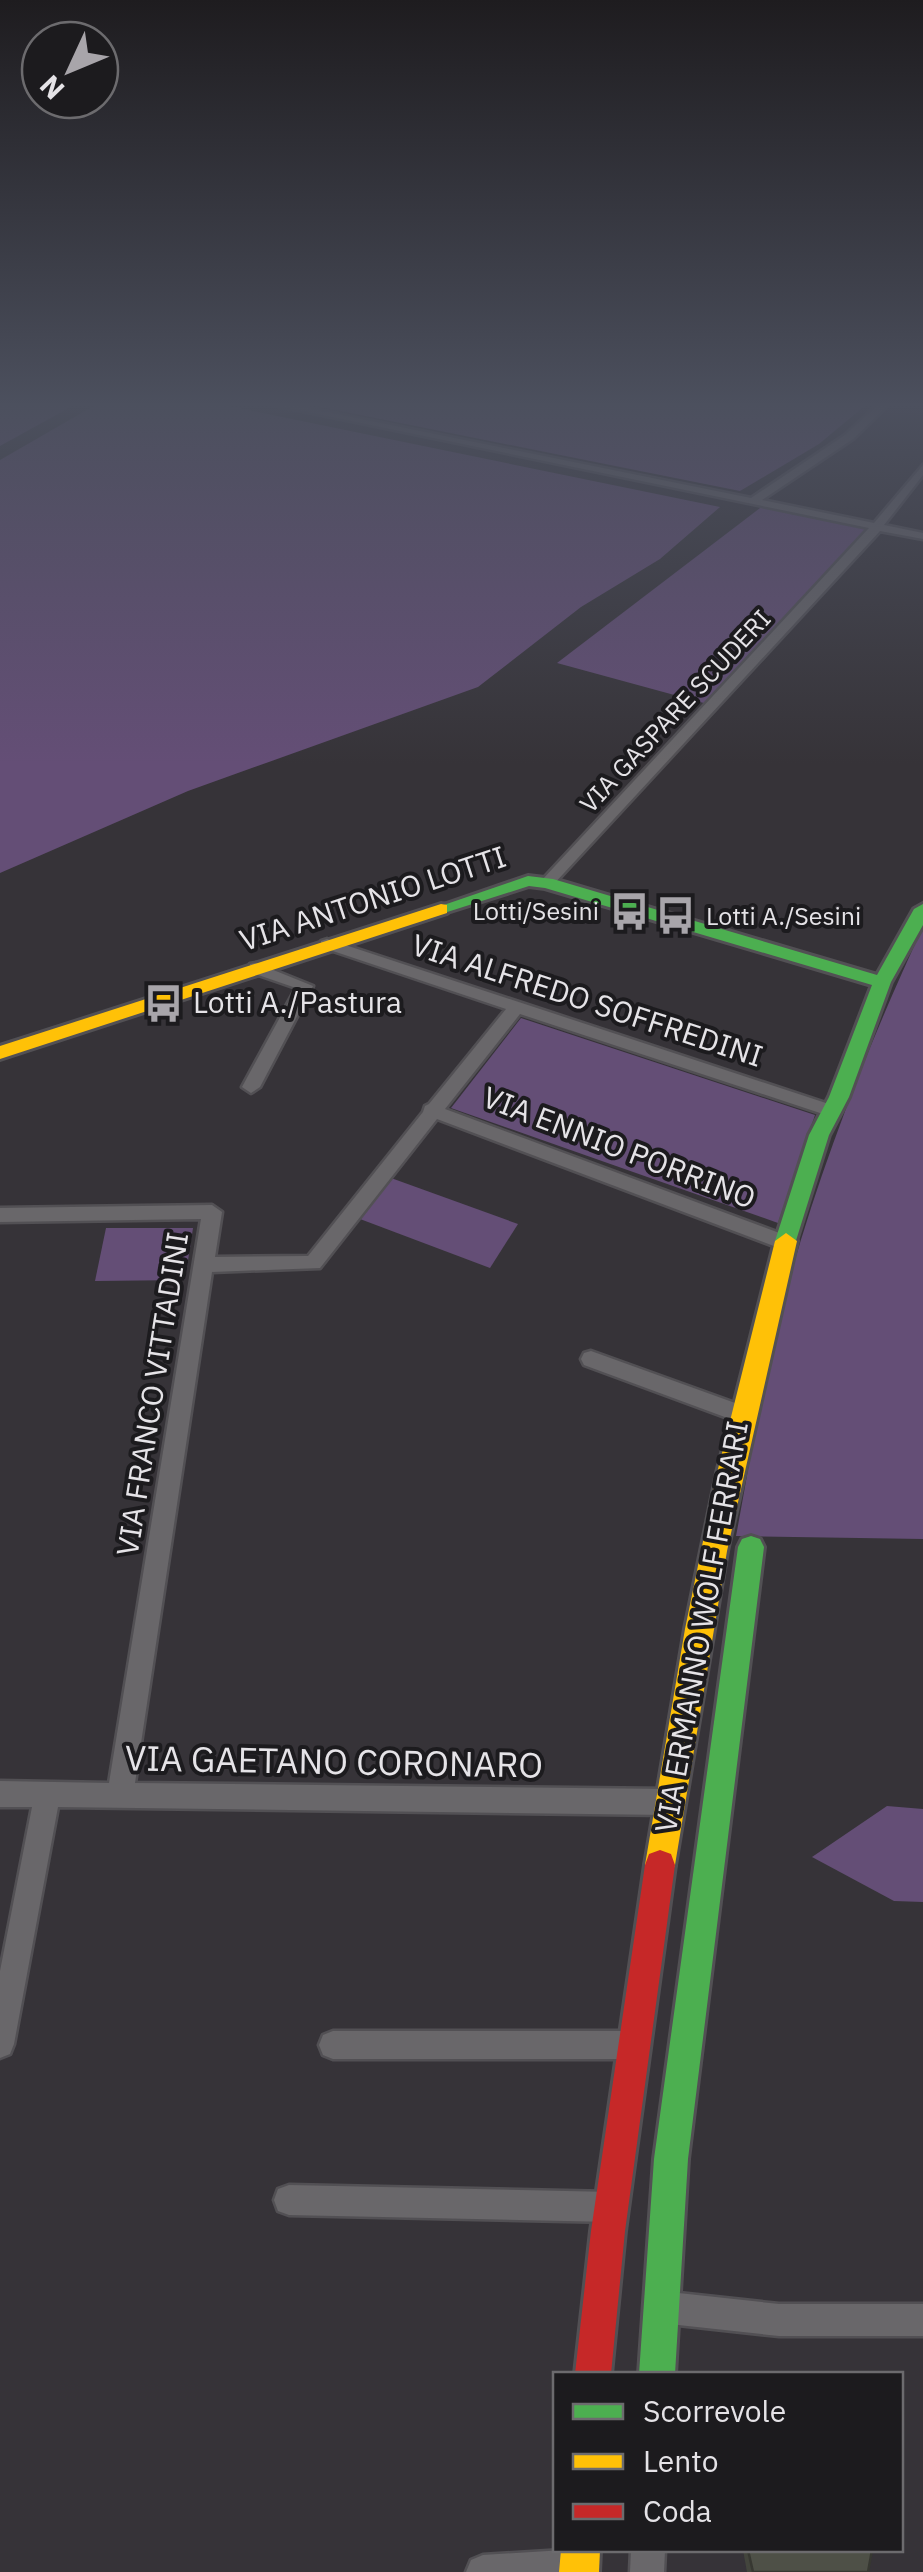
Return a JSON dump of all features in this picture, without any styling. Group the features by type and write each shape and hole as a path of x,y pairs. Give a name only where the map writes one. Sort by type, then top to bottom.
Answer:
{"street":[{"path":"862,524 923,536"},
{"name":"VIA GASPARE SCUDERI","path":"547,882 880,524"},
{"name":"VIA ANTONIO LOTTI","path":"0,1053 528,881 547,882 882,982"},
{"name":"VIA ERMANNO WOLF FERRARI","path":"594,2372 612,2206 668,1802 741,1414 786,1243 829,1110 839,1097 882,982 923,909"},
{"name":"VIA ALFREDO SOFFREDINI","path":"328,944 829,1110"},
{"path":"251,1087 305,986 256,968"},
{"path":"203,1266 313,1262 516,1006"},
{"name":"VIA ENNIO PORRINO","path":"432,1110 786,1243"},
{"name":"VIA FRANCO VITTADINI","path":"2,1220 212,1212 120,1794"},
{"path":"591,1359 741,1414"},
{"name":"VIA ERMANNO WOLF FERRARI","path":"657,2372 671,2160 751,1547"},
{"name":"VIA GAETANO CORONARO","path":"0,1794 668,1802"},
{"path":"0,2044 48,1794"},
{"path":"333,2045 635,2045"},
{"path":"289,2200 612,2206"},
{"path":"660,2307 779,2320 923,2320"},
{"path":"483,2572 580,2562"}],"shaded area":[{"path":"0,524 700,524 660,559 581,607 478,687 188,791 0,873"},
{"path":"739,524 877,527 711,705 557,663"},
{"path":"923,927 923,1539 736,1536 771,1349 801,1241 856,1082"},
{"path":"521,1018 815,1115 778,1223 451,1108"},
{"path":"391,1178 518,1224 490,1268 360,1219"},
{"path":"106,1228 193,1228 185,1280 95,1281"},
{"path":"887,1806 923,1809 923,1902 894,1901 812,1857"}],"building":[{"path":"748,2552 872,2552 868,2572 753,2572"}],"traffic: fast":[{"path":"441,909 528,881 547,883 882,982"},
{"path":"786,1241 819,1135 839,1097 882,982 923,909"},
{"path":"657,2372 671,2159 751,1547"}],"traffic: slow":[{"path":"0,1053 441,909"},
{"path":"660,1865 714,1551 786,1241"},
{"path":"579,2572 581,2552"}],"traffic: jam":[{"path":"593,2372 608,2231 660,1865"}],"place":[{"name":"Lotti/Sesini","path":"629,911"},
{"name":"Lotti A./Sesini","path":"676,916"},
{"name":"Lotti A./Pastura","path":"163,1003"}]}
